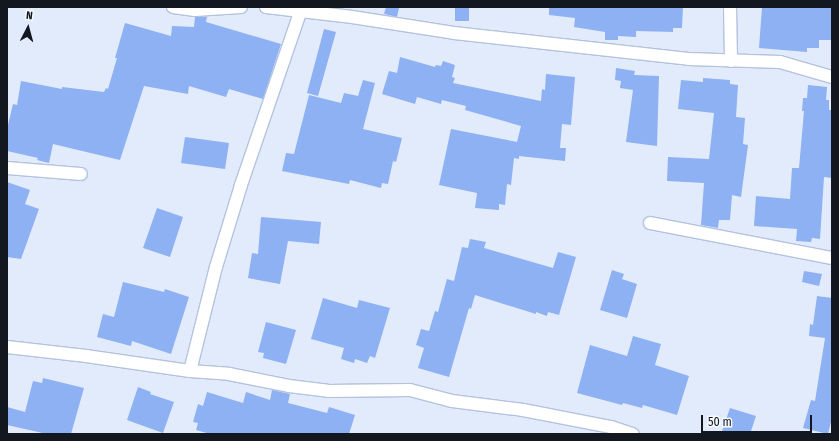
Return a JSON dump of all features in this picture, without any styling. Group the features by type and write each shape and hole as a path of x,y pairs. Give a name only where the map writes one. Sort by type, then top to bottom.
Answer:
{"street":[{"path":"173,7 195,10 241,7"},
{"path":"266,7 301,10 454,33 689,59 780,62 832,77"},
{"path":"730,7 731,61"},
{"path":"190,371 216,267 238,192 301,10"},
{"path":"7,168 81,174"},
{"path":"650,223 832,258"},
{"path":"7,347 86,356 190,371 229,374 289,386 328,391 410,390 428,393 452,401 523,410 610,427 633,434"}],"building":[{"path":"386,7 399,8 397,17 384,14"},
{"path":"455,7 469,7 469,21 455,21"},
{"path":"549,7 683,7 682,28 673,28 673,32 636,31 636,37 618,36 618,40 605,40 605,32 574,27 575,18 549,15"},
{"path":"762,7 832,7 832,40 819,40 819,48 807,48 807,52 759,48"},
{"path":"195,17 207,17 206,22 281,44 263,99 229,89 226,97 189,86 188,94 144,86 120,160 53,144 49,163 37,160 38,158 7,151 7,129 13,104 17,105 21,81 62,89 62,87 104,92 106,88 108,89 125,23 171,36 172,26 194,27"},
{"path":"324,29 336,32 318,96 307,93"},
{"path":"400,57 435,67 436,65 441,66 443,61 455,65 452,77 455,78 453,83 541,101 542,89 545,90 546,74 575,77 571,125 562,124 560,148 566,148 565,161 519,156 519,159 514,158 511,185 507,184 505,205 499,204 499,210 475,208 477,193 439,185 451,129 517,142 521,126 465,110 466,106 442,100 441,104 417,97 415,104 382,94 389,71 397,73"},
{"path":"616,68 635,71 634,75 659,76 657,146 626,142 633,90 620,88 621,81 615,80"},
{"path":"703,78 730,80 730,84 738,85 736,117 745,118 743,144 748,145 741,197 732,195 730,220 719,220 718,228 701,225 704,183 667,181 668,157 709,159 714,113 678,109 681,80 703,82"},
{"path":"363,80 375,83 363,129 402,138 396,162 393,161 388,184 382,183 381,188 350,180 349,184 282,171 286,153 294,154 309,95 341,103 344,93 358,96"},
{"path":"808,85 827,87 826,100 829,100 829,110 832,110 832,178 824,177 820,239 812,238 811,242 796,241 797,229 754,226 756,196 790,199 792,168 799,168 804,111 802,111 803,98 807,98"},
{"path":"185,137 229,143 225,169 181,163"},
{"path":"7,182 30,190 25,204 39,209 21,259 7,257"},
{"path":"157,208 183,217 170,257 143,248"},
{"path":"261,217 321,222 319,244 288,241 280,284 248,278 252,253 258,254"},
{"path":"470,239 486,242 484,248 553,268 558,252 576,257 559,315 548,312 547,316 536,312 536,314 475,295 471,309 469,308 449,377 418,368 424,348 416,345 421,329 429,331 435,311 438,312 447,279 454,281 462,247 468,248"},
{"path":"612,270 624,274 622,279 637,284 627,318 600,310"},
{"path":"804,271 822,274 819,286 802,282"},
{"path":"123,282 164,292 165,289 189,297 171,354 132,341 131,346 97,337 103,314 114,317"},
{"path":"817,296 832,298 832,418 828,434 803,428 811,400 815,401 825,338 809,336 810,324 813,325"},
{"path":"323,298 357,308 359,300 390,308 375,358 370,356 367,363 355,359 354,363 341,359 344,348 311,339"},
{"path":"266,322 296,330 286,364 263,358 264,353 258,352"},
{"path":"633,336 661,344 655,365 689,376 677,415 643,405 642,408 623,403 622,405 577,393 590,345 627,356"},
{"path":"43,378 84,388 71,434 47,434 7,425 7,407 25,412 33,381 42,383"},
{"path":"138,387 151,392 150,394 174,402 163,433 127,420"},
{"path":"272,390 290,394 288,403 327,413 329,407 355,415 349,434 210,434 196,430 198,423 193,422 198,404 203,406 207,392 243,403 246,392 270,400"},
{"path":"730,408 756,416 750,434 721,434"}]}
